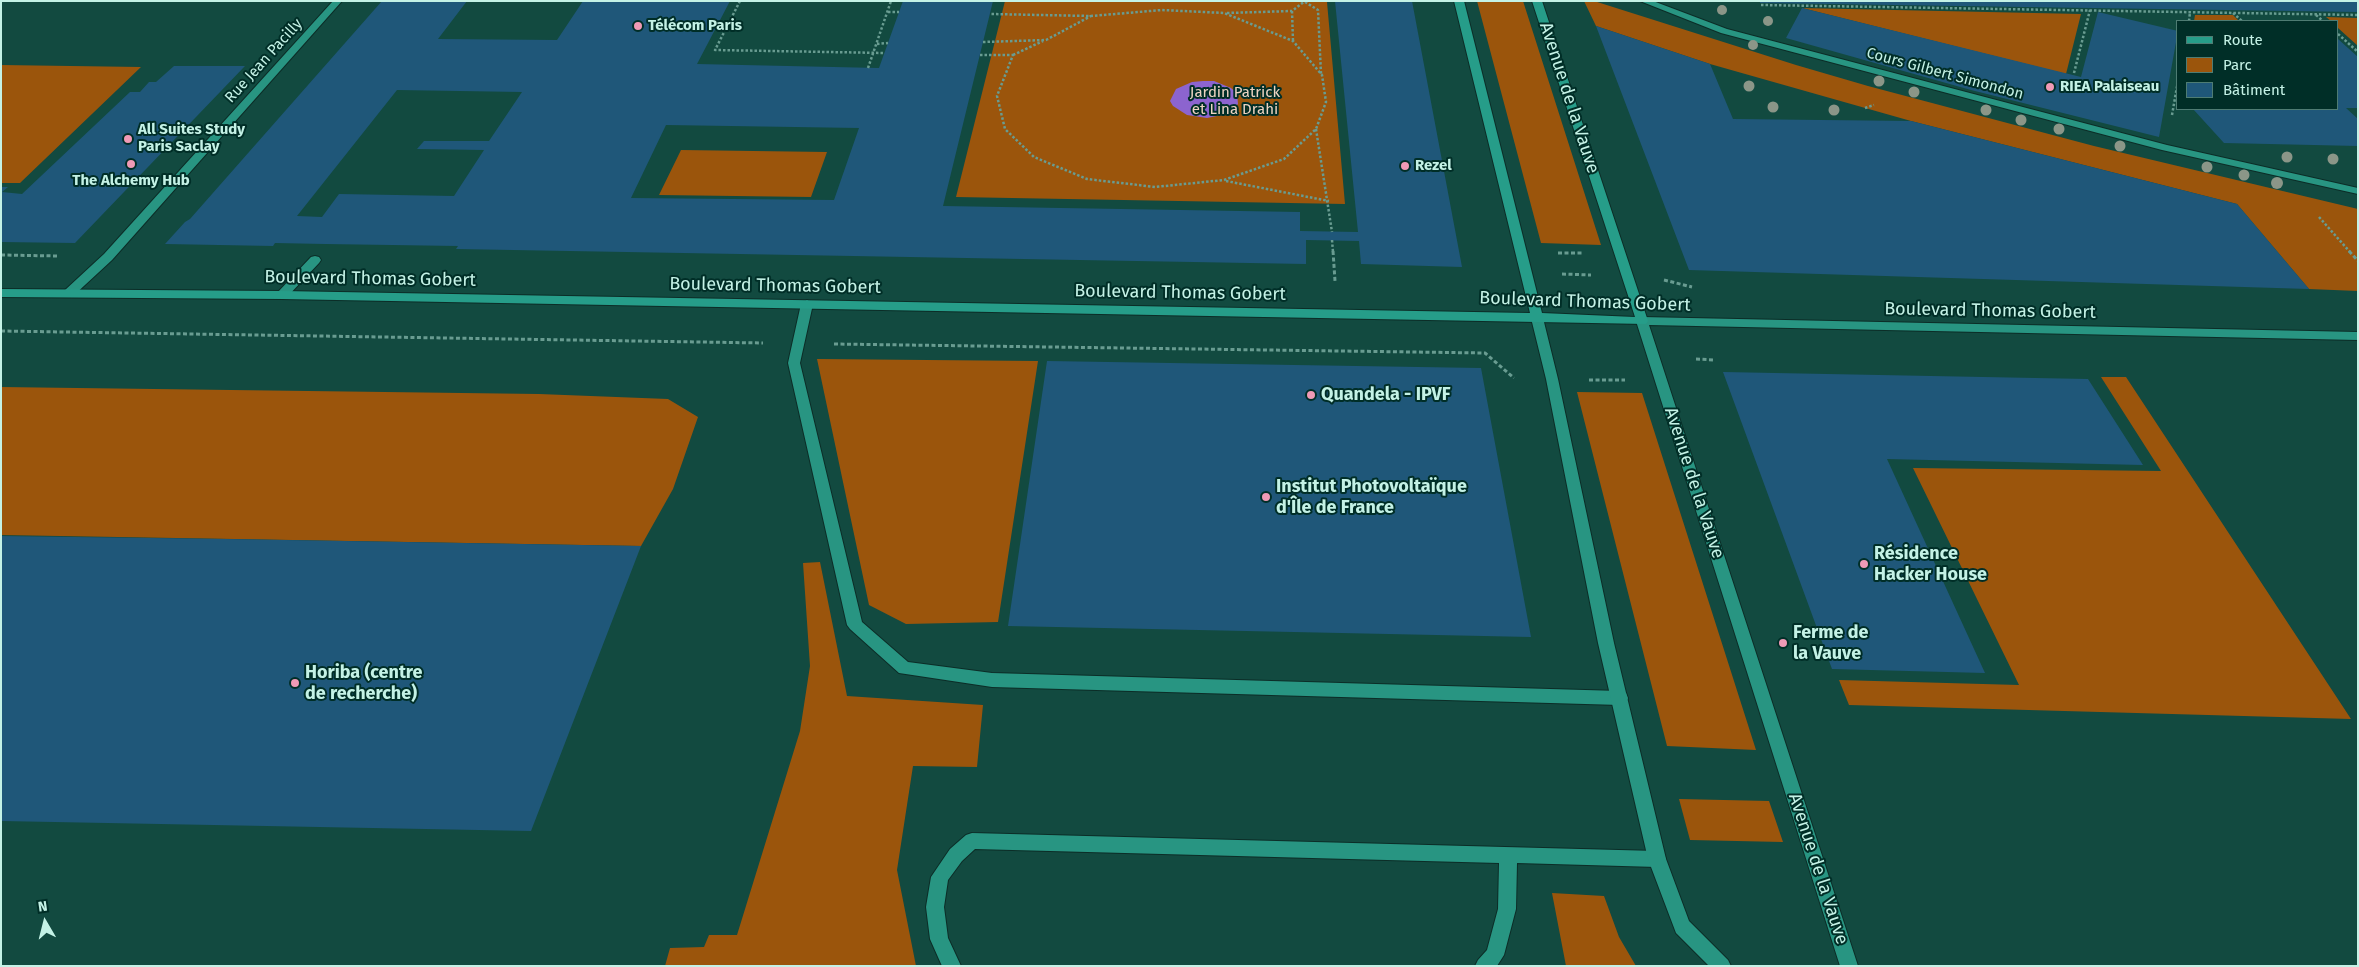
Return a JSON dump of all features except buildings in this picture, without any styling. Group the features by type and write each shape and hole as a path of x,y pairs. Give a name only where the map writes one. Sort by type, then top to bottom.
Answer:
{"main road":[{"path":"1459,1 1528,274 1537,318"},
{"name":"Avenue de la Vauve","path":"1537,1 1642,322"},
{"name":"Boulevard Thomas Gobert","path":"1,292 808,304 1537,318 1642,322"}],"street":[{"name":"Rue Jean Pacilly","path":"68,294 108,257 338,1"},
{"name":"Cours Gilbert Simondon","path":"1644,1 1734,34 2166,148 2358,191"},
{"path":"282,295 316,260"},
{"path":"808,304 794,362 855,625 904,668 992,680 1620,698"},
{"path":"1537,318 1552,379 1606,643 1657,859 1682,927 1722,966"},
{"name":"Boulevard Thomas Gobert","path":"1642,322 2358,336"},
{"name":"Avenue de la Vauve","path":"1642,322 1849,966"},
{"path":"952,966 939,940 934,907 940,877 956,855 972,840 1657,859"},
{"path":"1484,966 1495,955 1507,909 1508,854"}],"path":[{"path":"740,1 715,50 885,53"},
{"path":"868,68 892,1"},
{"path":"990,14 1091,16 1162,10 1224,13 1292,11 1305,2 1318,10 1322,75 1326,102 1316,129 1284,159 1224,180 1155,186 1087,179 1034,157 1005,129 997,96 1013,55"},
{"path":"1867,4 1868,7 2358,15"},
{"path":"2074,72 2090,10"},
{"path":"1292,11 1293,41"},
{"path":"888,12 899,12"},
{"path":"2188,20 2190,12"},
{"path":"1224,13 1293,41 1322,75"},
{"path":"2233,13 2241,20"},
{"path":"2316,14 2323,20"},
{"path":"980,55 1013,55 1091,16"},
{"path":"2339,35 2358,52"},
{"path":"983,42 1046,40"},
{"path":"877,44 888,44"},
{"path":"2172,111 2176,97"},
{"path":"1316,129 1332,232"},
{"path":"1224,180 1328,201"},
{"path":"1332,240 1335,284"},
{"path":"1552,252 1591,253"},
{"path":"1555,274 1599,275"},
{"path":"1664,280 1695,287"},
{"path":"1696,359 1716,360"},
{"path":"1581,380 1628,380"}],"green space":[{"name":"Jardin Patrick et Lina Drahi","path":"1005,1 1327,2 1345,204 956,197"},
{"path":"1477,1 1523,1 1601,245 1541,243"},
{"path":"1584,1 1594,1 1868,86 2094,146 2358,209 2358,291 2309,289 2237,204 1911,121 1710,64 1596,26"},
{"path":"1802,8 2081,14 2066,74"},
{"path":"2195,15 2233,15 2238,20 2194,20"},
{"path":"2326,17 2358,18 2358,46 2339,29 2339,20 2330,20"},
{"path":"1,65 141,67 20,183 1,183"},
{"path":"681,150 827,152 811,197 659,195"},
{"path":"817,359 1038,361 998,622 906,624 869,605"},
{"path":"2101,377 2126,377 2351,719 1849,705 1839,680 2019,685 1913,468 2161,471"},
{"path":"1,387 539,394 668,399 698,417 673,489 641,546 1,535"},
{"path":"1577,392 1642,393 1756,750 1667,746"},
{"path":"820,562 847,696 983,705 977,767 913,766 897,870 916,966 665,966 670,948 704,947 709,935 737,935 800,731 810,666 803,563"},
{"path":"1679,799 1769,801 1783,842 1690,840"},
{"path":"1552,893 1604,896 1619,937 1636,966 1566,966"}],"shaded area":[{"path":"1214,81 1231,88 1237,93 1238,104 1227,114 1207,118 1187,115 1173,106 1170,101 1176,89 1192,82"}],"place":[{"name":"Télécom Paris","path":"638,26"},
{"name":"RIEA Palaiseau","path":"2050,87"},
{"name":"All Suites Study Paris Saclay","path":"128,139"},
{"name":"The Alchemy Hub","path":"131,164"},
{"name":"Rezel","path":"1405,166"},
{"name":"Quandela - IPVF","path":"1311,395"},
{"name":"Institut Photovoltaïque d'Île de France","path":"1266,497"},
{"name":"Résidence Hacker House","path":"1864,564"},
{"name":"Ferme de la Vauve","path":"1783,643"},
{"name":"Horiba (centre de recherche)","path":"295,683"}]}
